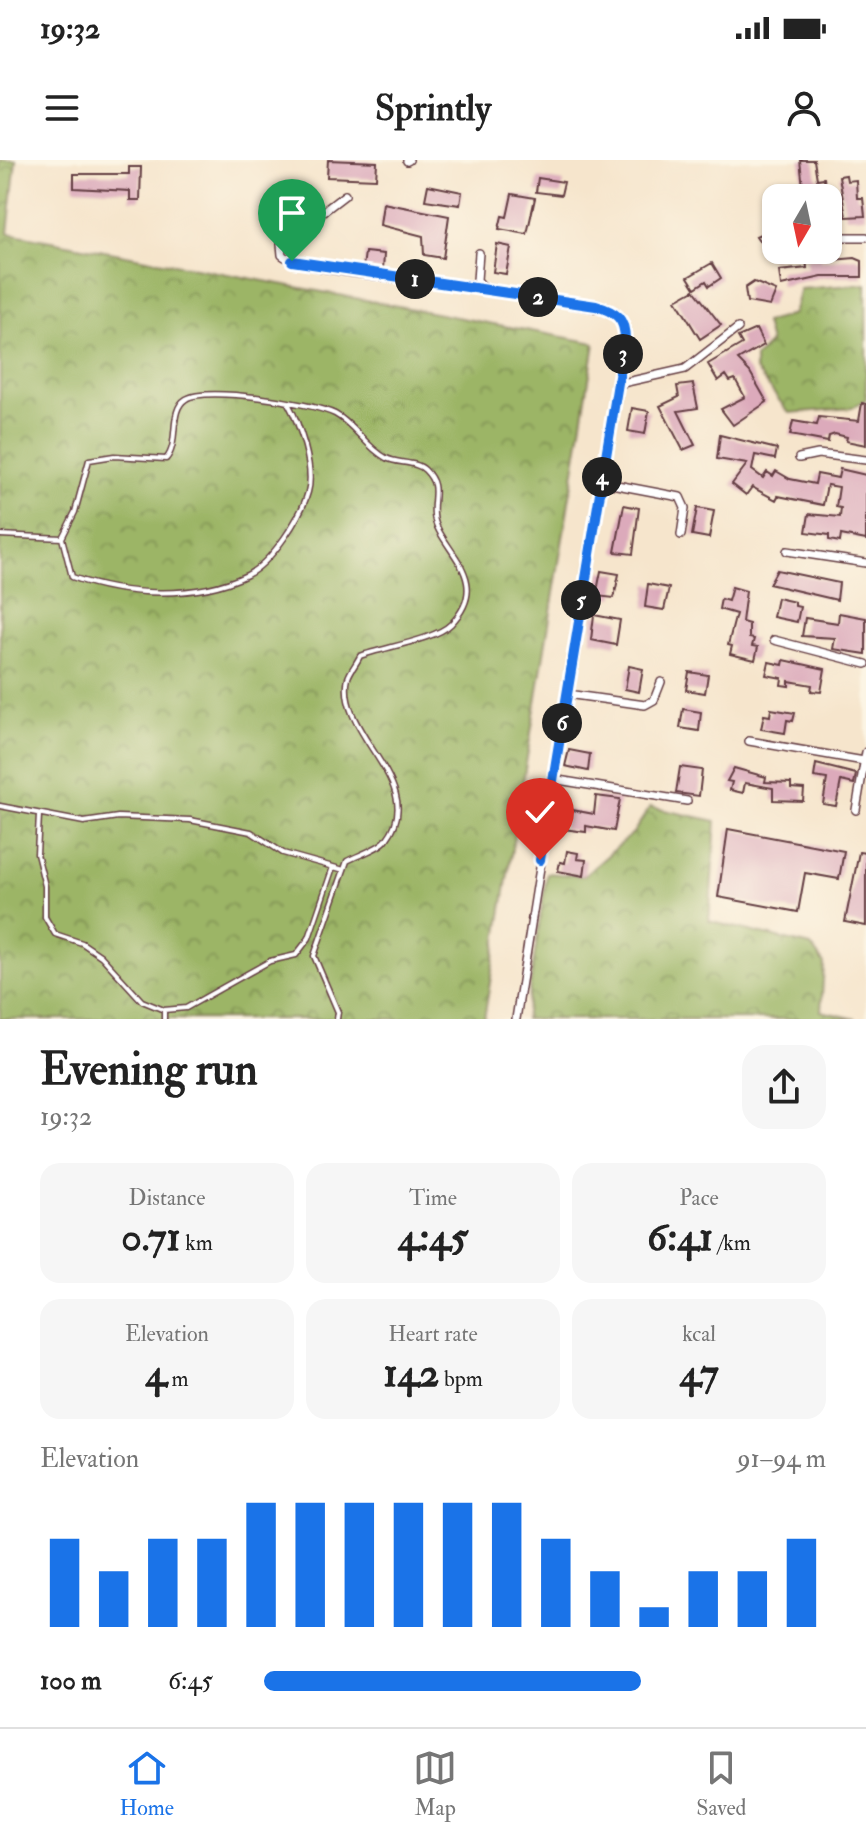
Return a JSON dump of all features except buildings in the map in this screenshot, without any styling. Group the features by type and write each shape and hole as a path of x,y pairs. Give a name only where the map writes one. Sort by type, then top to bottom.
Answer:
{"street":[{"path":"345,195 289,236 281,244 282,255 292,261 349,272 481,287 616,313 625,332 516,1019"},
{"path":"842,237 866,237"},
{"path":"479,253 477,280 481,287"},
{"path":"618,384 685,369 738,328"},
{"path":"799,458 818,454 866,460"},
{"path":"601,482 680,497 685,505 681,535"},
{"path":"787,551 866,563"},
{"path":"774,640 866,664"},
{"path":"567,694 645,705 654,700 661,682"},
{"path":"749,741 865,757 856,810"},
{"path":"552,779 687,801"}],"lane":[{"path":"288,403 302,429 309,489 283,541 249,574 185,592 96,586 72,577 62,538 75,512 89,460 114,456 166,459 174,451 178,409 185,399 205,393 288,403 314,407 338,415 387,459 422,467 438,493 433,515 461,561 466,581 464,603 451,624 429,639 397,643 360,656 348,679 350,703 396,790 398,813 385,841 347,861 314,956 338,1012 337,1019"},
{"path":"0,535 62,538"},
{"path":"0,806 84,822 118,817 190,820 251,832 283,853 344,870"},
{"path":"39,815 37,854 45,886 45,917 55,934 82,943 101,956 142,1001 164,1010 186,1008 259,966 296,955 309,938 333,867"},
{"path":"164,1010 164,1019"}],"green space":[{"path":"0,160 16,160 8,233 595,343 484,1019 0,1019"},
{"path":"866,284 866,400 852,408 789,413 755,369 755,358 770,343 765,323 793,314 800,289"},
{"path":"650,807 716,821 709,921 811,946 824,964 821,1011 856,1019 525,1019 547,873 584,876 633,833"}],"route":[{"path":"292,261 349,272 481,287 596,306 616,313 623,322 625,340 540,860"}]}
